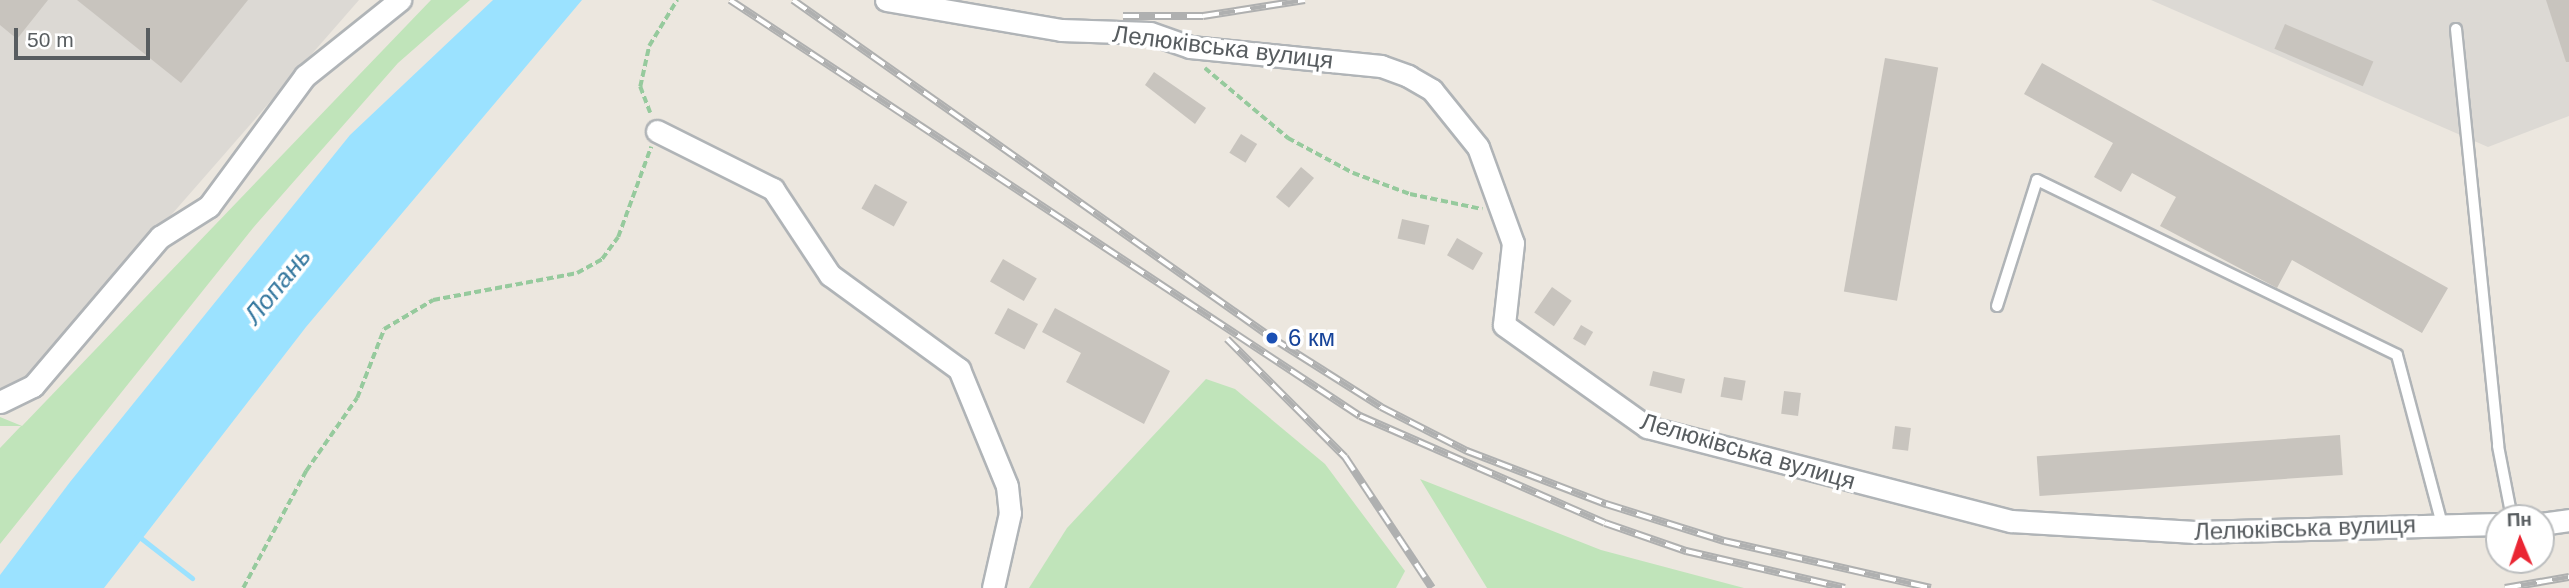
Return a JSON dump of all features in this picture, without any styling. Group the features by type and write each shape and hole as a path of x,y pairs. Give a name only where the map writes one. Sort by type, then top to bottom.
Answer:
{"street":[{"path":"0,401 33,386 160,237 209,206 305,76 400,0"},
{"name":"Лелюківська вулиця","path":"886,0 1060,30 1150,33 1190,47 1381,66 1408,76 1432,90 1478,147 1513,243 1504,324 1647,427 2011,521 2195,532 2485,524"},
{"path":"657,131 772,189 830,275 959,369 1007,486 1010,513 993,588"}],"lane":[{"path":"2456,29 2498,446 2509,504"},
{"path":"1997,306 2037,180 2398,355 2442,524"}],"path":[{"path":"243,588 306,471 357,398 384,329 433,300 539,282 603,259 618,237 657,131 640,87 649,46 677,0"},
{"path":"1190,47 1207,71 1298,144 1410,194 1504,216"}],"shaded area":[{"path":"0,0 359,0 0,411"},
{"path":"2151,0 2569,0 2569,116 2488,147"}],"green space":[{"path":"431,0 470,0 398,63 253,228 0,544 0,448 21,426 0,426 0,417 22,426"},
{"path":"1206,379 1235,389 1325,464 1405,571 1396,588 1029,588 1067,528"},
{"path":"1420,479 1601,550 1744,588 1487,588"}],"water":[{"name":"Лопань","path":"493,0 582,0 306,327 104,588 0,588 0,575 70,482 350,135"}],"building":[{"path":"0,0 48,0 17,39 0,25"},
{"path":"77,0 248,0 181,83"},
{"path":"2546,0 2569,0 2569,62 2566,62"},
{"path":"2285,24 2373,62 2363,86 2274,49"},
{"path":"1885,58 1938,67 1897,301 1844,291"},
{"path":"2042,63 2448,288 2422,333 2292,260 2277,288 2160,226 2176,197 2132,173 2121,192 2094,177 2113,143 2024,94"},
{"path":"1154,72 1206,108 1195,124 1145,85"},
{"path":"1241,134 1257,144 1245,163 1229,153"},
{"path":"1301,167 1314,178 1289,208 1276,197"},
{"path":"875,184 907,202 894,226 861,208"},
{"path":"1402,219 1429,225 1425,245 1398,238"},
{"path":"1457,238 1483,253 1473,270 1447,255"},
{"path":"1003,259 1037,278 1024,301 990,282"},
{"path":"1552,287 1572,301 1554,326 1534,312"},
{"path":"1008,308 1038,324 1024,350 994,334"},
{"path":"1055,308 1170,371 1144,424 1066,382 1081,353 1042,332"},
{"path":"1581,325 1593,332 1585,346 1573,339"},
{"path":"1653,371 1685,379 1681,394 1649,386"},
{"path":"1724,377 1746,381 1742,401 1721,397"},
{"path":"1784,391 1801,393 1798,416 1781,414"},
{"path":"1895,426 1911,428 1908,451 1892,449"},
{"path":"2340,435 2343,475 2040,496 2037,456"}],"waterway":[{"path":"137,535 192,578"}],"railway":[{"path":"730,0 1360,416 1605,523 1686,551 1845,588"},
{"path":"793,0 1272,338 1381,407 1467,451 1606,504 1724,541 1931,588"},
{"path":"1123,16 1203,16 1305,0"},
{"path":"1227,339 1345,457 1432,588"},
{"path":"2505,588 2569,577"}],"place":[{"name":"6 км","path":"1272,338"}]}
